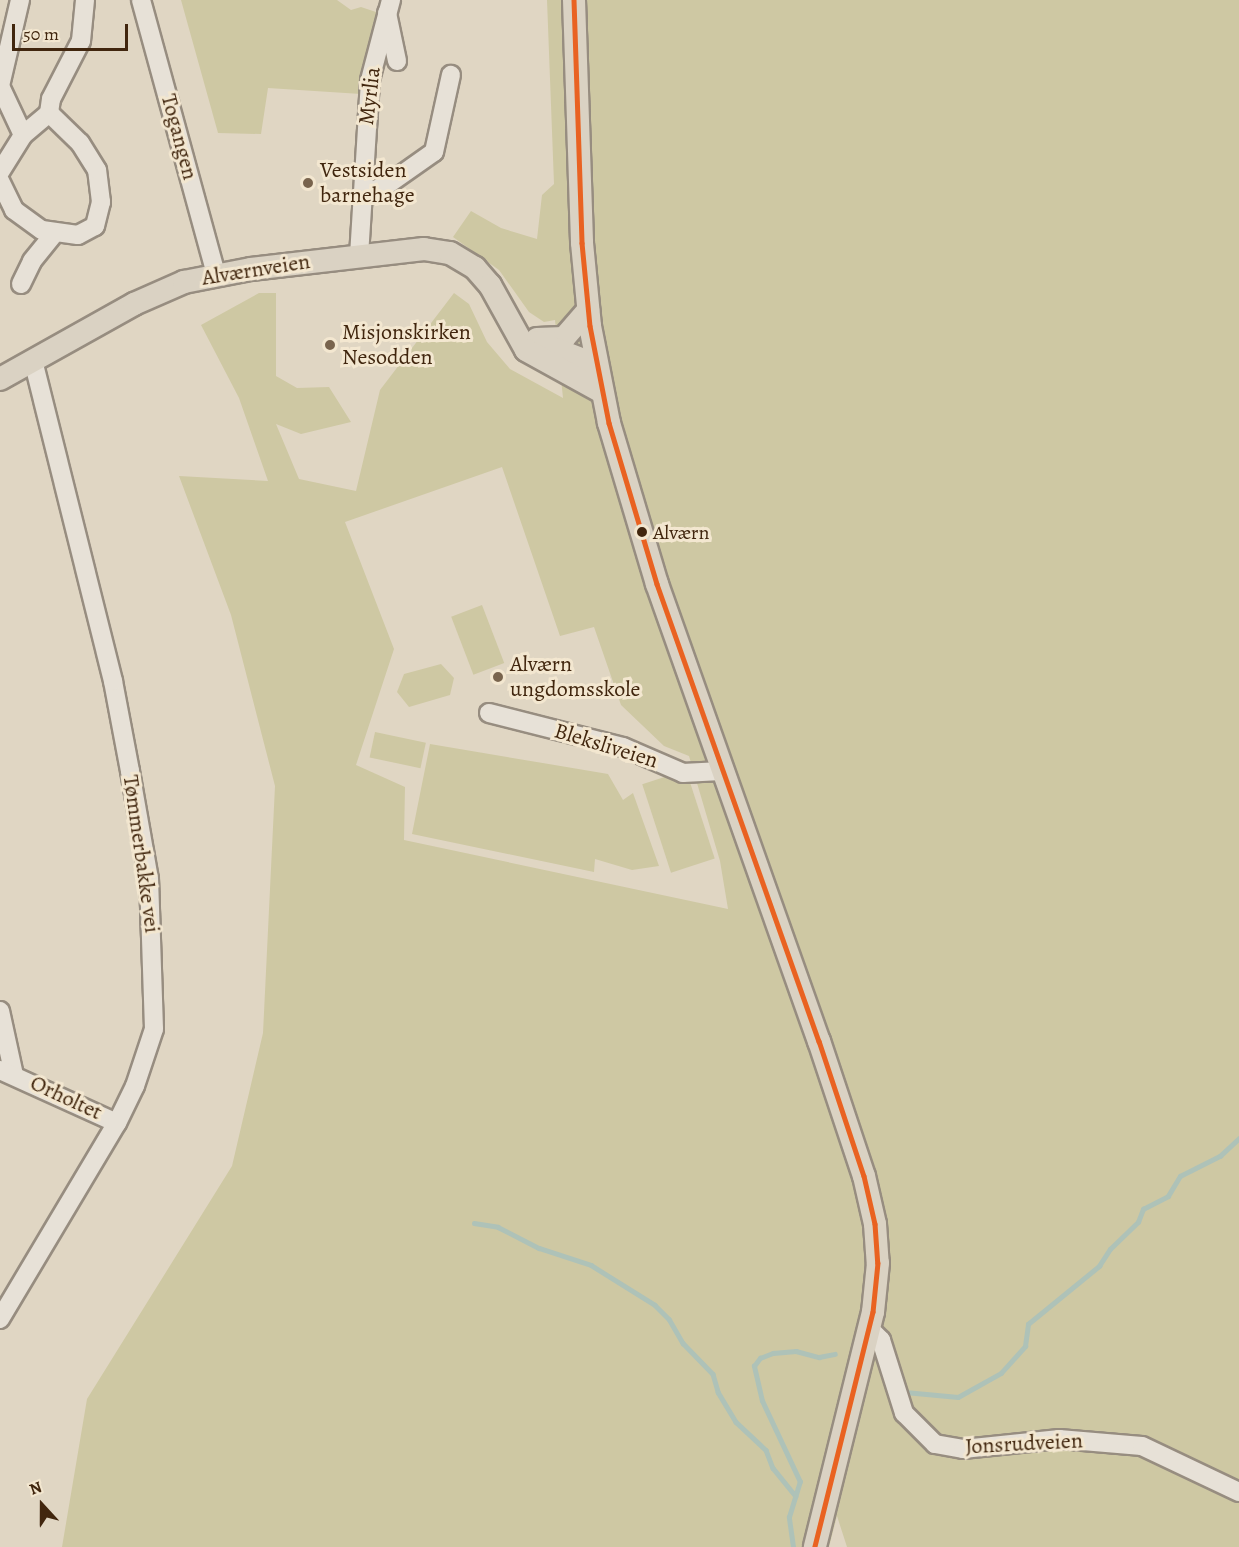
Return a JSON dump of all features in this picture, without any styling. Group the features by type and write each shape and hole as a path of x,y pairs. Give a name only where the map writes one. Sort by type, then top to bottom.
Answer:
{"main road":[{"path":"574,0 580,188 588,310 602,392 633,508 721,771 867,1185 878,1263 869,1328 815,1547"},
{"name":"Alværnveien","path":"0,379 155,294 216,274 424,249 459,257 482,274 526,350 602,392"},
{"path":"532,339 564,338 588,310"},
{"name":"Alværnveien","path":"507,314 532,339 597,365"}],"street":[{"path":"20,0 0,86 23,135"},
{"path":"0,172 23,135 49,112 51,99 81,41 85,0"},
{"name":"Togangen","path":"141,0 216,274"},
{"path":"389,7 397,62"},
{"name":"Myrlia","path":"359,255 370,80 389,7"},
{"path":"362,195 387,185 434,152 451,75"},
{"path":"0,181 14,210 54,234 89,232 99,214 101,184 80,143 49,112"},
{"path":"21,284 54,234"},
{"name":"Tømmerbakke vei","path":"0,1318 117,1123 135,1086 154,1029 149,879 113,681 33,361"},
{"name":"Bleksliveien","path":"489,713 623,747 683,773 721,771"},
{"name":"Orholtet","path":"0,1011 7,1072 117,1123"},
{"name":"Jonsrudveien","path":"869,1328 881,1340 904,1413 935,1444 963,1449 1059,1439 1142,1446 1239,1492"}],"shaded area":[{"path":"181,0 337,0 351,10 361,7 382,14 361,94 268,88 261,134 218,133"},
{"path":"547,0 1239,0 1239,1547 847,1547 837,1516 829,1547 62,1547 87,1399 232,1166 263,1033 275,786 231,615 179,476 268,481 239,398 201,325 259,293 276,293 276,376 297,388 329,387 351,422 301,434 276,424 299,479 356,491 380,390 454,293 469,304 487,342 510,369 563,398 555,320 544,322 529,312 499,270 453,237 471,211 501,228 537,239 542,195 554,184","holes":["502,467 560,636 594,627 621,705 664,746 689,756 720,861 728,909 404,840 405,787 356,765 394,649 345,522"]},
{"path":"482,605 504,663 473,675 451,617"},
{"path":"441,664 454,678 450,695 409,707 397,692 404,674"},
{"path":"375,732 426,743 420,768 370,757"},
{"path":"430,744 608,774 623,800 633,793 659,866 632,870 595,859 594,872 412,834"},
{"path":"686,770 715,858 671,873 642,784"}],"waterway":[{"path":"905,1392 958,1397 1001,1373 1025,1346 1028,1324 1099,1266 1110,1249 1138,1222 1143,1209 1168,1196 1180,1176 1220,1156 1239,1138"},
{"path":"474,1223 498,1227 539,1248 591,1265 655,1305 669,1319 683,1343 713,1374 718,1392 736,1422 766,1450 773,1468 796,1496"},
{"path":"793,1547 789,1517 800,1482 762,1401 754,1366 760,1358 773,1353 796,1351 819,1357 835,1354"}],"transit line":[{"path":"574,0 582,243 590,326 609,423 657,584 819,1041 864,1176 875,1224 878,1263 873,1312 815,1547"}],"place":[{"name":"Vestsiden barnehage","path":"308,183"},
{"name":"Misjonskirken Nesodden","path":"330,345"},
{"name":"Alværn","path":"642,532"},
{"name":"Alværn ungdomsskole","path":"498,677"}]}
